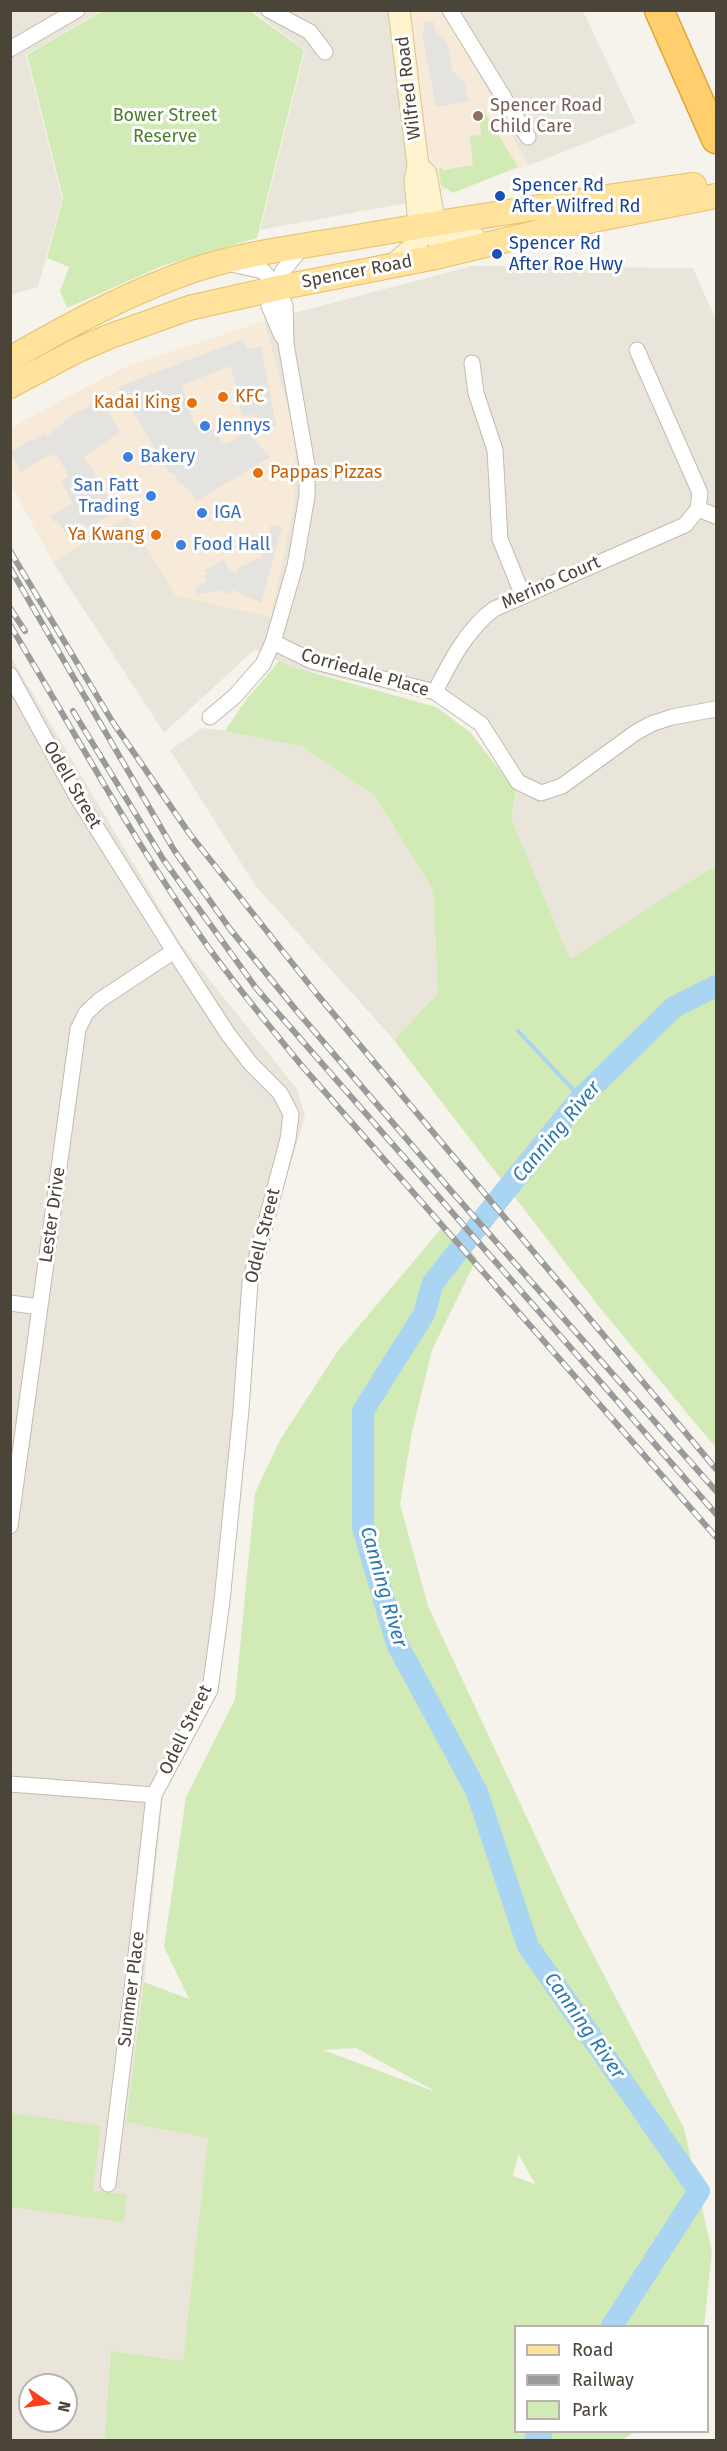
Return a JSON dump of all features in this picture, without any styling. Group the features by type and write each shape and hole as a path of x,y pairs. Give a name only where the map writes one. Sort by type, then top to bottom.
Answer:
{"highway":[{"path":"659,10 717,139"}],"main road":[{"name":"Wilfred Road","path":"399,10 418,166 415,180 418,214 435,237 448,242 538,224 573,224"},
{"name":"Spencer Road","path":"10,359 90,315 142,291 219,263 269,250 427,224 712,190"},
{"name":"Spencer Road","path":"10,386 76,351 189,308 393,265 712,190"},
{"path":"393,265 415,246 427,224"},
{"path":"36,344 65,339 143,303 156,303 167,315"}],"street":[{"path":"10,49 52,17 77,10"},
{"path":"269,10 310,32 325,52"},
{"path":"450,10 528,137"},
{"path":"278,288 282,272 303,246"},
{"path":"210,717 235,696 263,664 273,642 295,566 307,496 307,465 286,344 285,305 278,288 263,272 237,264 219,263"},
{"path":"637,350 700,493 698,509 716,516"},
{"path":"472,363 476,393 495,450 500,539 523,596"},
{"name":"Merino Court","path":"435,692 448,665 475,625 494,609 685,525 698,509"},
{"name":"Corriedale Place","path":"273,642 312,661 435,692 481,724 519,782 541,793 562,786 634,733 651,724 672,717 717,709"},
{"name":"Odell Street","path":"10,675 76,795 174,951 228,1034 251,1064 280,1093 291,1114 288,1139 250,1282 241,1410 222,1601 210,1690 154,1795 10,1784"},
{"name":"Lester Drive","path":"10,1526 78,1029 86,1012 100,999 174,951"},
{"path":"10,1303 40,1307"},
{"name":"Summer Place","path":"108,2184 134,1982 154,1795"}],"shaded area":[{"path":"11,11 100,11 26,55 62,199 38,287 11,295"},
{"path":"253,11 409,11 417,201 260,230 305,50"},
{"path":"409,11 445,11 528,166 427,195"},
{"path":"445,11 583,11 636,123 528,166"},
{"path":"433,21 435,30 447,43 453,71 465,83 468,102 436,107 422,33 425,32 423,23"},
{"path":"472,266 693,268 716,320 716,867 709,869 570,959 511,818 518,784 476,730 439,702 289,666 255,649 164,733 53,562 128,515 176,596 296,440 264,321"},
{"path":"264,321 296,440 294,506 271,617 176,596 128,516 53,562 11,485 10,428 125,367"},
{"path":"243,339 246,349 261,346 276,425 268,427 253,415 242,416 231,366 182,385 194,423 202,434 213,428 223,443 228,443 247,432 270,457 197,501 191,491 179,482 174,473 171,475 118,387"},
{"path":"101,400 120,432 84,457 118,511 87,528 81,523 65,532 50,516 73,503 61,482 69,476 57,456 49,455 21,472 11,452 44,434 47,437 72,415"},
{"path":"271,525 282,527 261,603 233,590 231,594 222,591 197,594 195,589 207,581 204,576 208,573 205,570 223,560 231,571 237,572 240,567 262,557"},
{"path":"11,657 181,944 297,1089 305,1116 257,1278 218,1689 163,1795 144,1982 126,2121 208,2138 183,2362 111,2351 104,2440 11,2440"},
{"path":"202,728 246,733 301,746 373,794 433,890 438,993 394,1040 255,885 170,750"}],"green space":[{"name":"Bower Street Reserve","path":"102,11 250,11 304,50 257,238 162,266 67,308 60,291 69,267 47,258 63,198 27,55"},
{"path":"484,111 518,167 453,193 441,185 439,168 443,170 473,165 470,136 481,135 479,112"},
{"path":"279,661 289,666 436,707 470,732 516,791 511,818 570,959 709,869 716,867 716,1448 604,1313 394,1040 438,993 433,890 374,795 301,746 225,731 245,701"},
{"path":"445,1224 477,1258 432,1350 412,1432 400,1504 428,1606 570,1910 684,2128 712,2252 704,2325 514,2325 514,2433 633,2433 622,2440 104,2440 111,2351 183,2361 208,2138 126,2122 144,1982 189,1999 164,1947 186,1797 235,1699 255,1493 280,1440 337,1352","holes":["356,2048 433,2091 323,2050","519,2155 535,2184 513,2176"]},
{"path":"11,2113 101,2126 93,2190 127,2195 123,2222 11,2207"}],"waterway":[{"name":"Canning River","path":"613,2325 699,2191 528,1946 477,1792 397,1644 363,1528 363,1411 424,1314 433,1283 581,1098 674,1007 716,986"},
{"path":"518,1031 581,1098"},
{"name":"Canning River","path":"535,2440 541,2433"}],"railway":[{"path":"10,551 112,721 189,833 316,993 716,1469"},
{"path":"10,568 174,850 230,929 296,1010 453,1193 716,1491"},
{"path":"10,608 25,631"},
{"path":"10,625 154,866 206,944 241,991 302,1066 716,1537"},
{"path":"73,711 163,859 256,988 716,1514"}],"place":[{"name":"Spencer Road Child Care","path":"478,116"},
{"name":"Spencer Rd After Wilfred Rd","path":"500,196"},
{"name":"Spencer Rd After Roe Hwy","path":"497,254"},
{"name":"KFC","path":"223,397"},
{"name":"Kadai King","path":"192,403"},
{"name":"Jennys","path":"205,426"},
{"name":"Bakery","path":"128,457"},
{"name":"Pappas Pizzas","path":"258,473"},
{"name":"San Fatt Trading","path":"151,496"},
{"name":"IGA","path":"202,513"},
{"name":"Ya Kwang","path":"156,535"},
{"name":"Food Hall","path":"181,545"}]}
